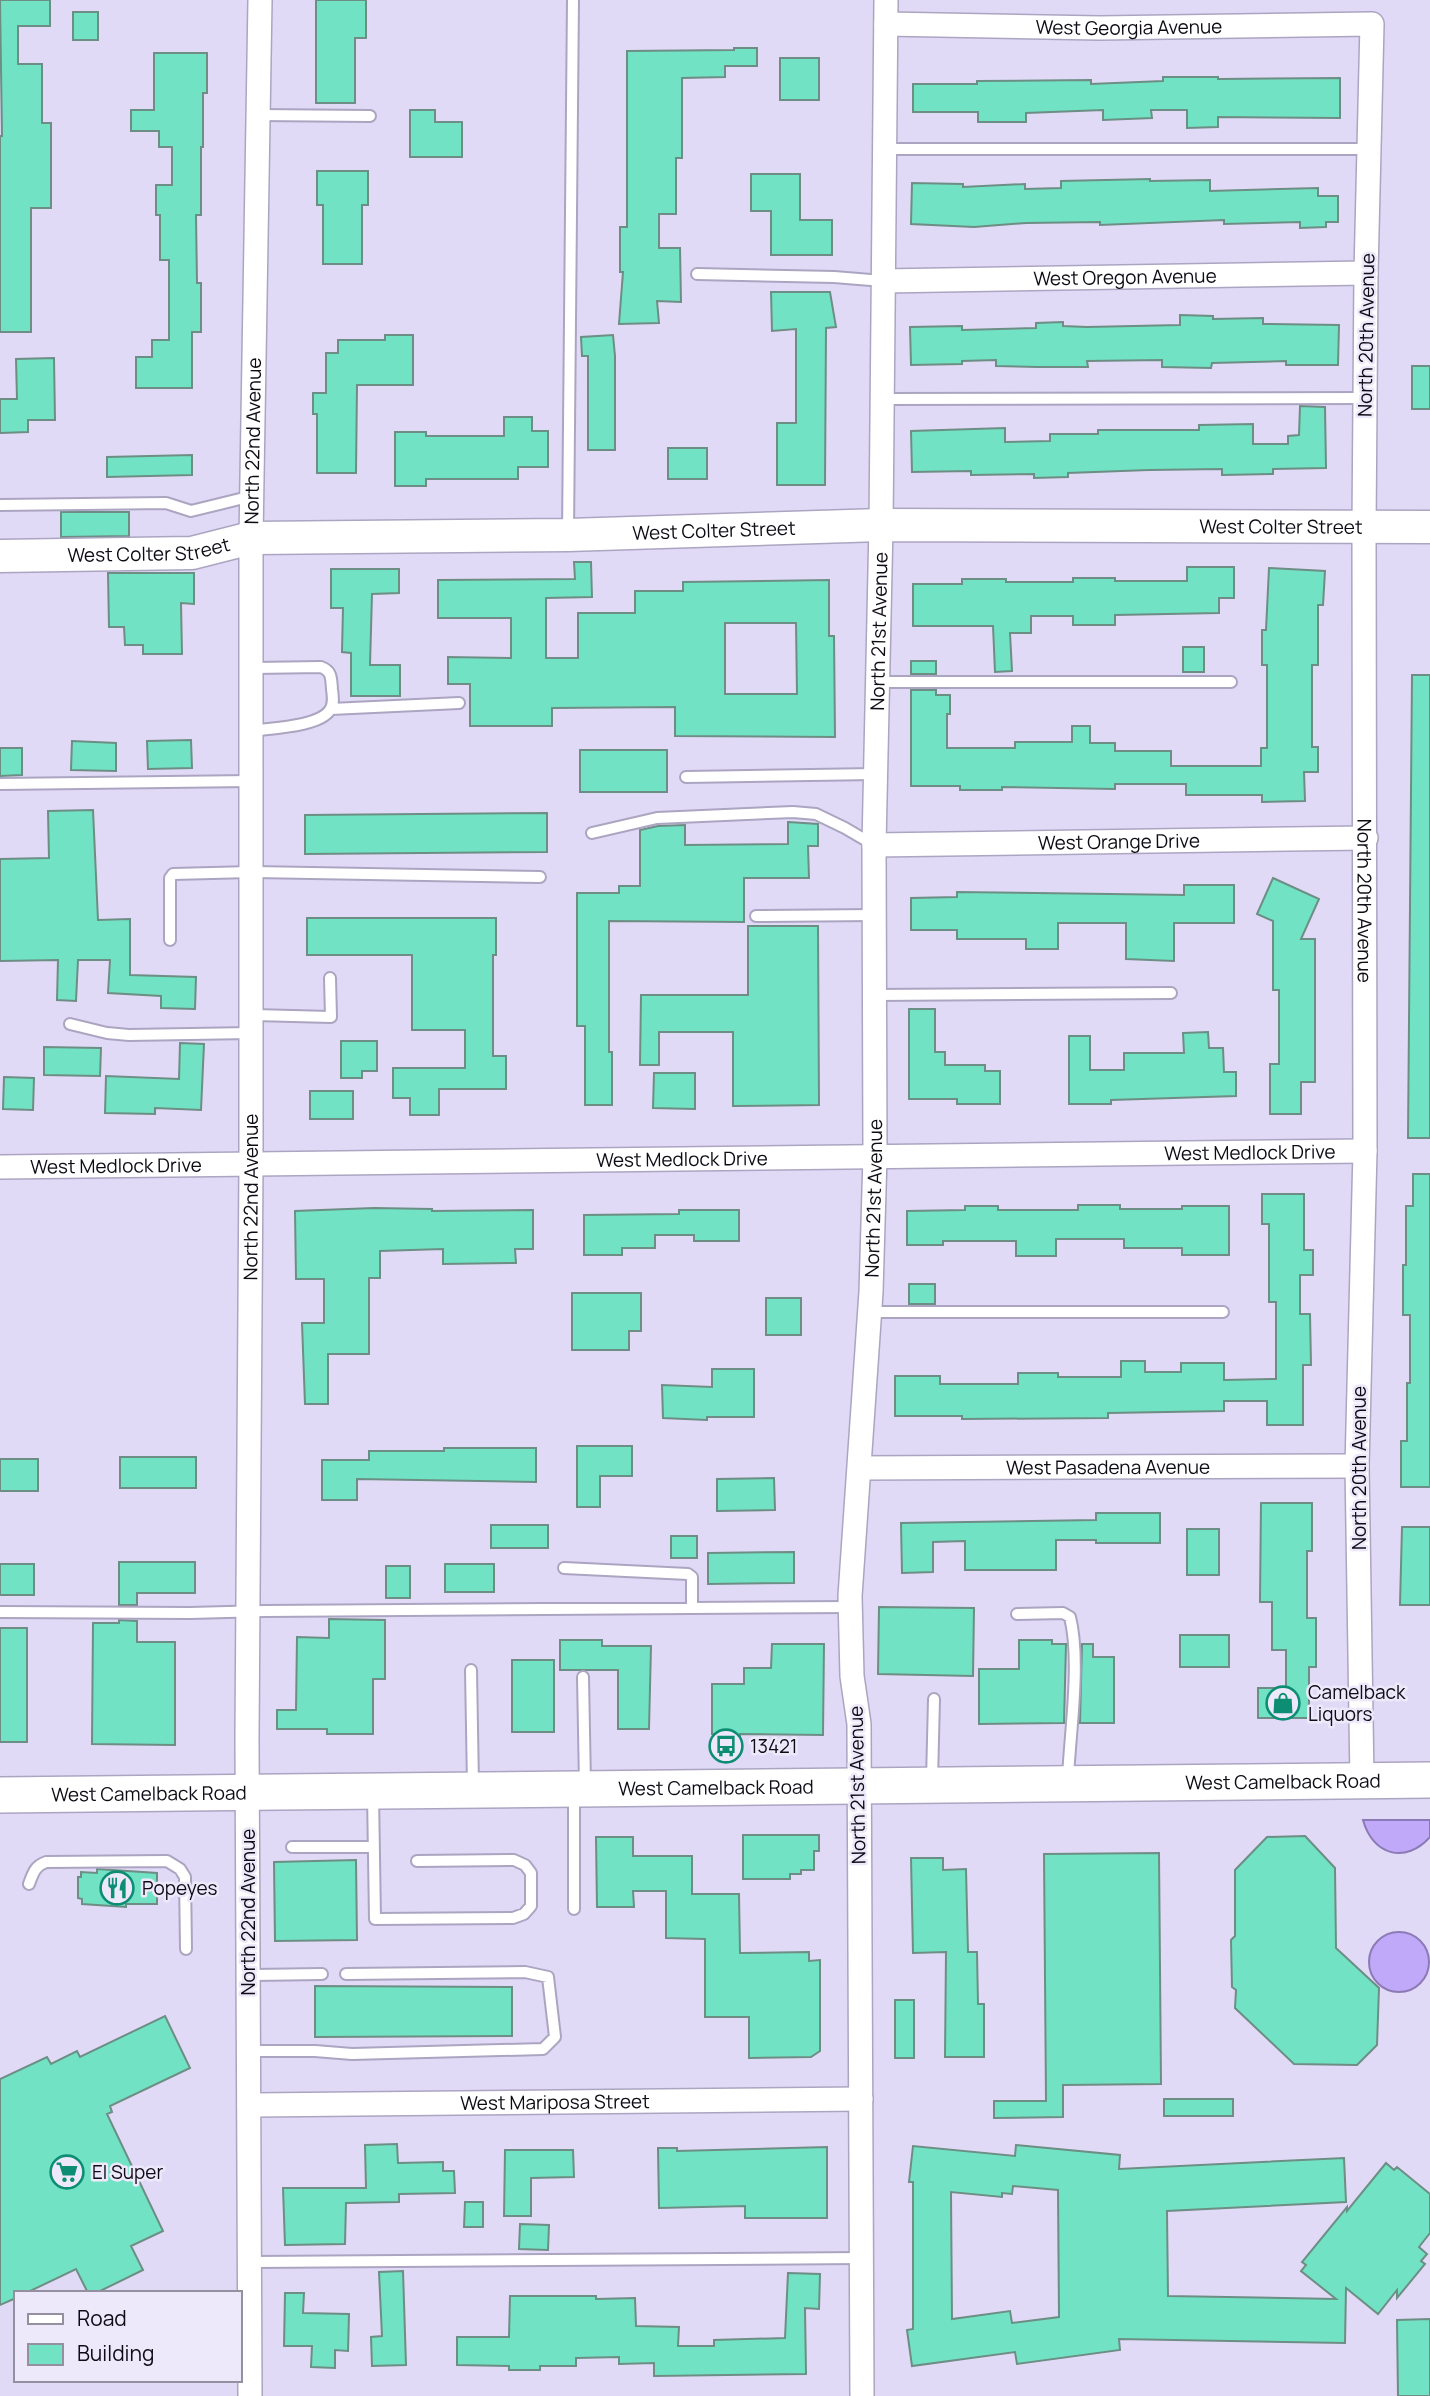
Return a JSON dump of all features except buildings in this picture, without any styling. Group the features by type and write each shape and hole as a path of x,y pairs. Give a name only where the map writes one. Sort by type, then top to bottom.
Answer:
{"main road":[{"name":"West Camelback Road","path":"0,1796 1430,1780"}],"street":[{"name":"North 22nd Avenue","path":"250,2396 248,1611 251,496 260,0"},
{"name":"North 21st Avenue","path":"862,2396 859,1724 852,1676 851,1607 870,1312 875,1156 873,845 881,525 886,0"},
{"name":"West Georgia Avenue","path":"886,24 1100,28 1372,23"},
{"name":"North 20th Avenue","path":"1362,1780 1357,1466 1365,1152 1364,528 1372,23"},
{"name":"West Oregon Avenue","path":"883,281 1366,273"},
{"name":"West Colter Street","path":"0,556 192,553 251,538 568,535 881,525 1430,527"},
{"name":"West Orange Drive","path":"873,845 1366,838"},
{"name":"West Medlock Drive","path":"0,1167 1365,1152"},
{"name":"West Pasadena Avenue","path":"860,1468 1357,1466"},
{"name":"West Mariposa Street","path":"249,2105 861,2099"}],"lane":[{"path":"568,535 573,0"},
{"path":"258,116 370,117"},
{"path":"884,149 1369,149"},
{"path":"696,274 834,276 883,281"},
{"path":"882,399 1365,398"},
{"path":"0,505 166,503 191,511 251,496"},
{"path":"251,668 321,667 331,675 333,701 331,709 324,717 251,731"},
{"path":"878,682 1231,682"},
{"path":"331,709 459,703"},
{"path":"686,777 875,774"},
{"path":"0,784 251,780"},
{"path":"592,833 657,818 793,812 816,814 873,845"},
{"path":"170,940 170,878 173,874 540,877"},
{"path":"756,916 875,915"},
{"path":"70,1024 129,1035 331,1017 330,978"},
{"path":"875,995 1171,993"},
{"path":"870,1312 1223,1312"},
{"path":"564,1568 688,1574 692,1577 692,1608"},
{"path":"0,1612 190,1613 851,1607"},
{"path":"1017,1614 1063,1613 1070,1618 1074,1679 1068,1784"},
{"path":"471,1670 473,1791"},
{"path":"573,1909 583,1677"},
{"path":"932,1786 934,1699"},
{"path":"373,1792 375,1919 513,1918 524,1914 531,1906 531,1872 525,1865 514,1860 417,1861"},
{"path":"292,1847 374,1847"},
{"path":"29,1884 35,1869 46,1862 167,1861 174,1864 185,1877 186,1949"},
{"path":"249,2051 352,2054 543,2049 555,2037 548,1977 526,1972 346,1974"},
{"path":"248,1975 322,1974"},
{"path":"250,2262 861,2258"}],"shaded area":[{"path":"1363,1820 1430,1820 1430,1837 1411,1851 1391,1852 1374,1842"},
{"path":"1393,1932 1405,1932 1424,1945 1429,1962 1427,1974 1416,1987 1405,1992 1393,1992 1374,1979 1369,1968 1369,1956 1382,1937"}],"place":[{"name":"Camelback Liquors","path":"1283,1703"},
{"name":"13421","path":"726,1746"},
{"name":"Popeyes","path":"117,1888"},
{"name":"El Super","path":"67,2172"}]}
